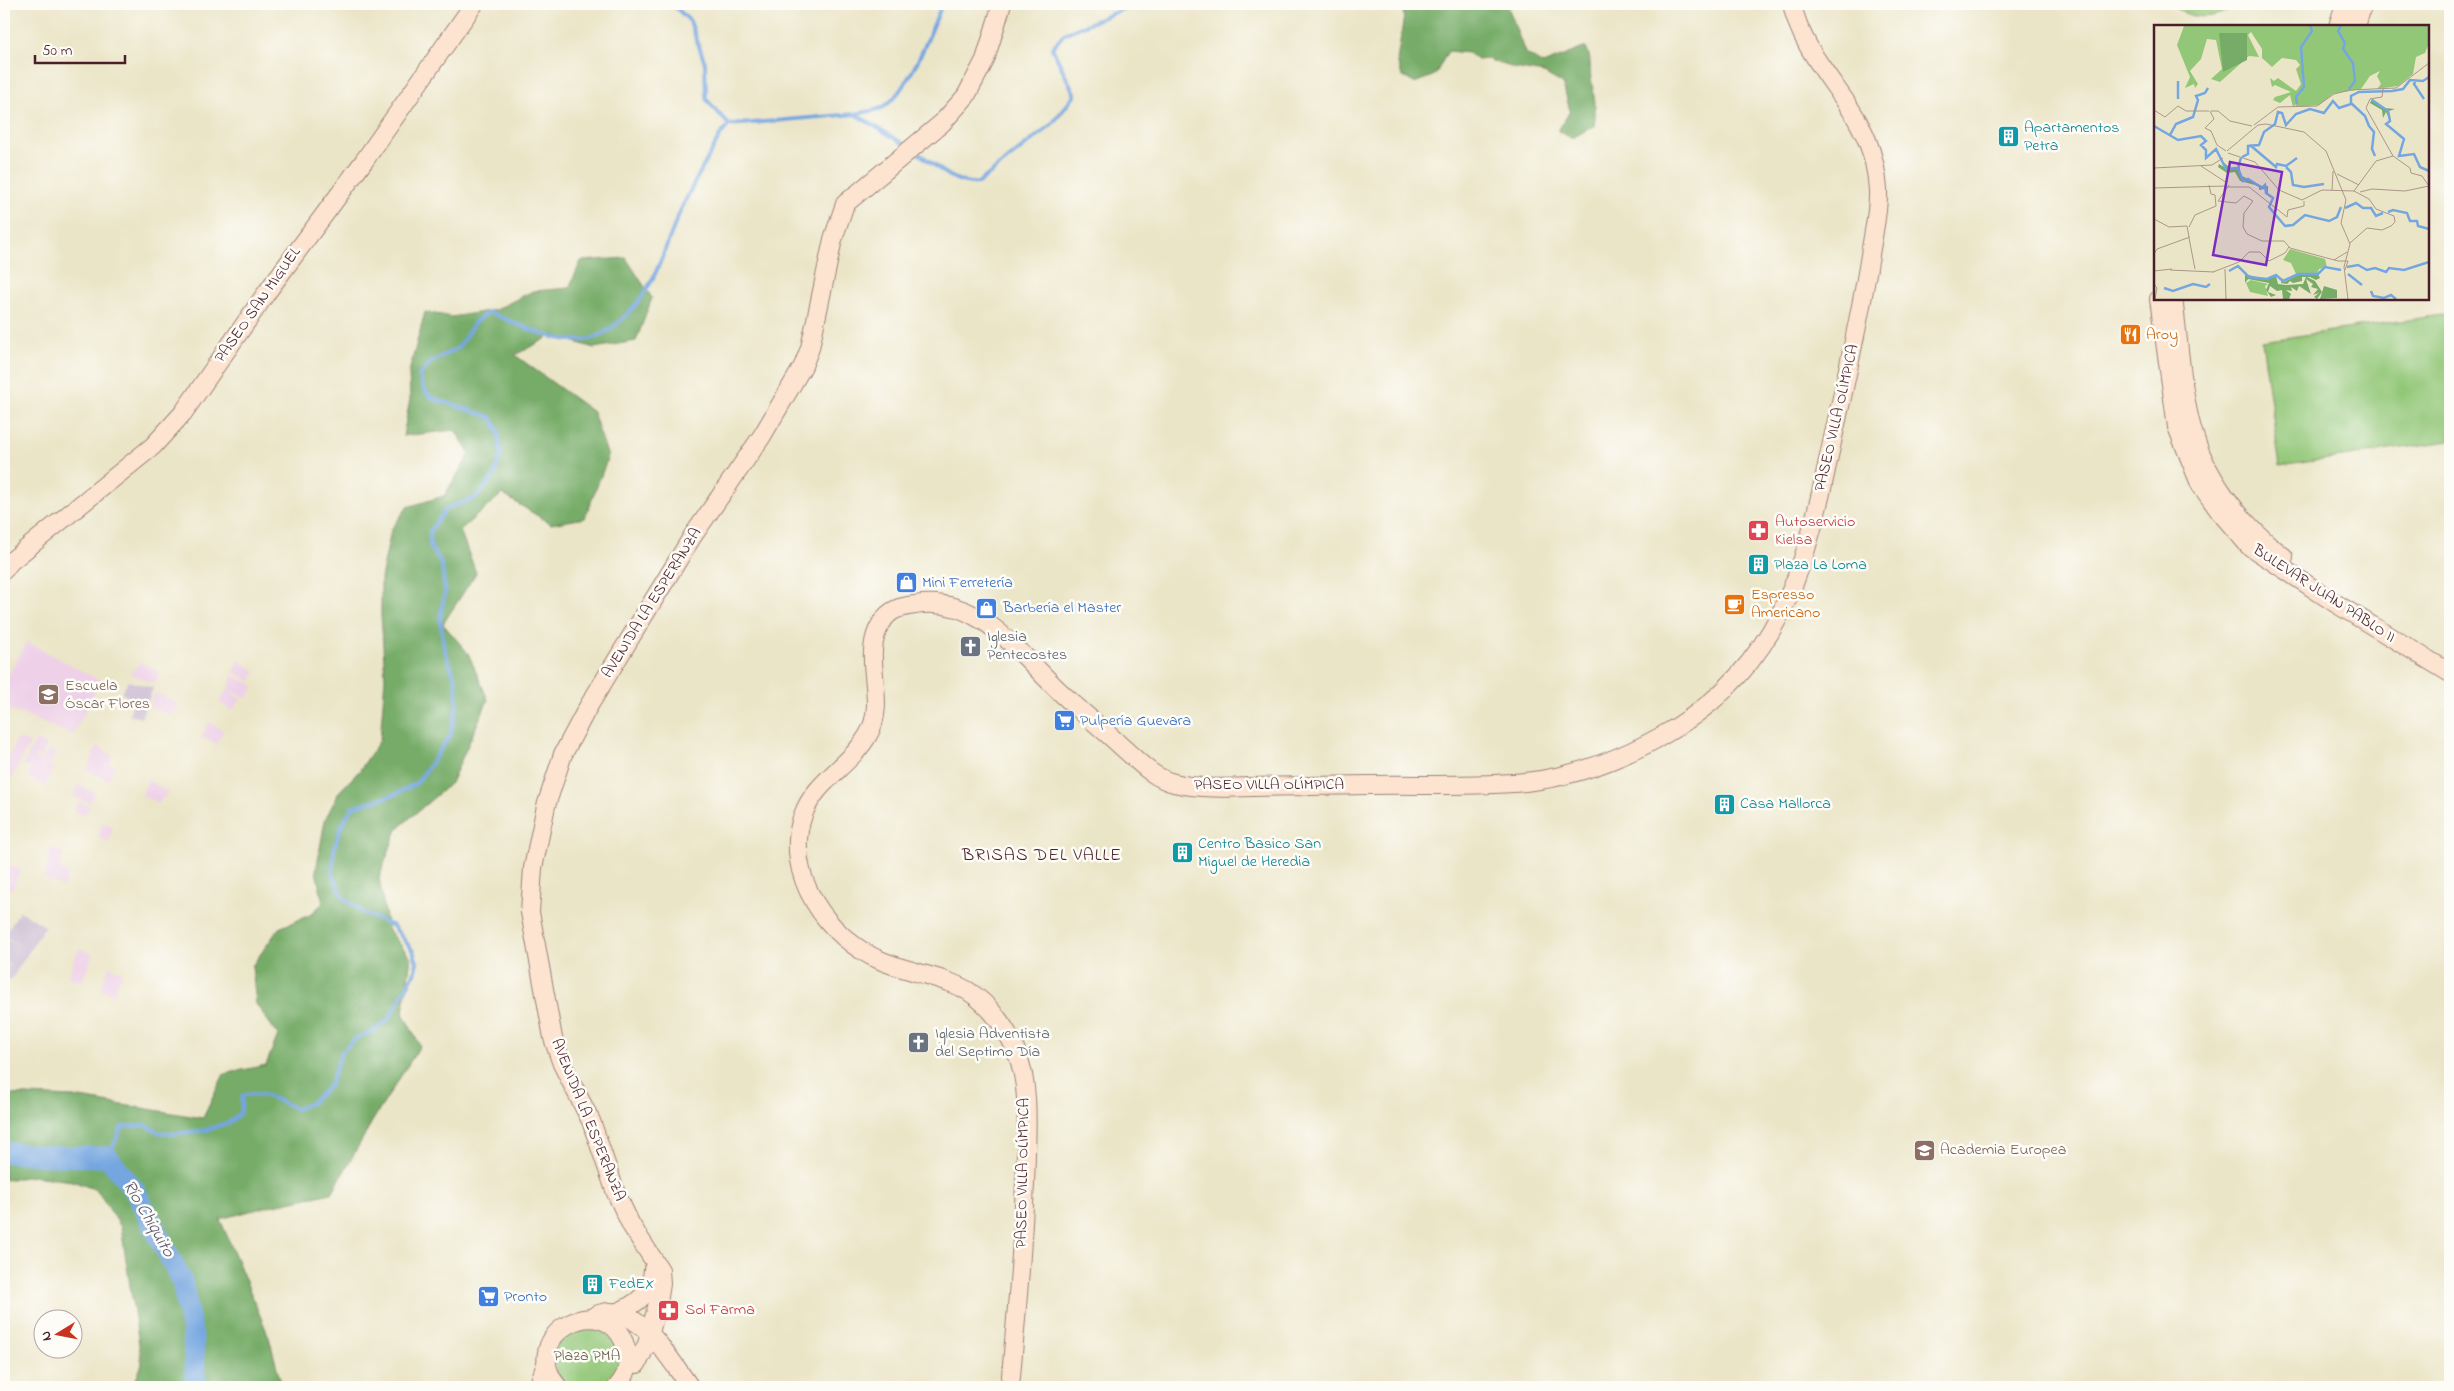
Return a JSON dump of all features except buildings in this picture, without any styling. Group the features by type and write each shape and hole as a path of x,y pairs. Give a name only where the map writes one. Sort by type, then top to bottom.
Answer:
{"main road":[{"name":"PASEO SAN MIGUEL","path":"4,570 10,562 153,446 183,413 266,292 364,161 474,4"},
{"name":"AVENIDA LA ESPERANZA","path":"637,1364 650,1333 661,1284 660,1270 631,1225 616,1192 591,1121 562,1064 553,1038 530,912 534,868 546,806 563,754 588,707 692,537 762,436 803,366 810,348 833,239 845,204 942,123 966,96 985,60 1002,4"},
{"name":"PASEO VILLA OLÍMPICA","path":"1010,1387 1025,1195 1025,1086 1019,1056 1003,1026 969,992 955,984 878,960 861,950 840,933 813,901 800,867 798,838 803,812 820,787 864,742 873,728 876,706 871,652 878,627 887,614 912,605 934,603 962,609 1014,644 1052,685 1148,771 1168,782 1176,784 1226,788 1525,782 1589,769 1615,760 1686,722 1737,680 1755,658 1771,634 1795,581 1817,509 1854,348 1877,206 1876,170 1866,136 1807,44 1795,20 1792,4"},
{"path":"2338,25 2345,4"},
{"path":"2356,25 2363,4"},
{"name":"BULEVAR JUAN PABLO II","path":"2159,300 2177,427 2200,484 2220,512 2249,546 2335,603 2450,673"},
{"name":"BULEVAR JUAN PABLO II","path":"2173,300 2190,420 2199,451 2216,483 2238,515 2267,544 2311,576 2450,660"},
{"path":"616,1313 633,1306 643,1298 650,1286 653,1261"},
{"path":"558,1387 550,1375 547,1361 547,1351 556,1333 572,1321 591,1318 599,1313 616,1313 635,1320 650,1333 690,1387"},
{"path":"591,1318 611,1326 621,1336 628,1356 620,1382"},
{"path":"620,1382 637,1364 651,1360 673,1364"},
{"path":"538,1387 547,1361"}],"shaded area":[{"name":"Escuela Óscar Flores","path":"27,642 101,681 73,735 4,707 4,683"},
{"path":"238,660 256,671 250,681 234,672"},
{"path":"140,662 160,672 154,683 130,674"},
{"path":"233,675 254,686 247,698 231,691 241,700 231,711 219,701 228,690"},
{"path":"128,681 153,688 141,718 129,715 134,700 121,693"},
{"path":"155,692 178,704 172,716 150,707"},
{"path":"209,722 224,731 216,744 202,737"},
{"path":"17,738 30,743 5,790 4,780 6,774 4,769"},
{"path":"36,740 47,746 41,757 36,754 35,759 42,760 49,749 56,753 49,765 53,768 46,786 28,778 32,764 30,768 23,765"},
{"path":"97,745 113,756 109,764 115,766 108,780 87,770"},
{"path":"148,780 168,792 158,804 142,795"},
{"path":"78,784 95,793 90,803 73,796"},
{"path":"79,801 90,806 84,816 74,811"},
{"path":"102,822 113,828 108,843 98,836"},
{"path":"51,847 64,854 59,868 69,873 63,887 44,878"},
{"path":"5,864 21,869 12,890 4,887"},
{"path":"20,911 45,926 11,980 4,977 4,963 12,967 4,960 4,937 20,946 4,935"},
{"path":"79,948 93,954 82,982 68,977"},
{"path":"109,966 122,972 114,994 101,989"}],"green space":[{"path":"1401,4 1507,4 1525,53 1543,64 1586,47 1590,59 1590,73 1595,102 1594,126 1572,138 1558,131 1570,111 1563,84 1544,73 1514,68 1487,59 1478,60 1468,53 1448,51 1435,75 1414,83 1402,76 1397,61 1404,16"},
{"path":"2168,4 2234,4 2220,14 2202,17 2187,14"},
{"path":"626,258 652,298 636,341 594,348 553,335 515,355 593,412 608,457 585,518 551,524 502,494 460,530 476,573 443,624 468,653 488,700 451,783 397,829 379,878 388,929 411,958 403,1013 420,1046 373,1120 332,1193 269,1206 220,1219 269,1337 282,1387 133,1387 142,1364 121,1227 97,1190 72,1181 33,1176 4,1180 4,1094 74,1097 203,1118 224,1074 266,1065 278,1035 256,1004 252,966 279,928 310,915 323,903 316,871 325,820 339,792 360,770 380,740 385,678 381,578 391,530 407,507 444,496 470,454 455,430 403,436 410,399 409,372 425,312 452,317 495,310 533,291 569,288 581,261"},
{"path":"2449,314 2450,441 2280,466 2262,341"},
{"name":"Plaza PMA","path":"595,1327 604,1332 616,1346 620,1363 618,1372 613,1380 604,1387 568,1387 557,1375 553,1353 557,1343 573,1328"}],"waterway":[{"path":"672,4 690,21 705,63 706,99 729,125"},
{"path":"855,114 882,108 894,98 919,59 942,4"},
{"path":"915,151 952,177 960,181 978,183 1052,124 1075,95 1052,48 1064,34 1135,4"},
{"path":"108,1157 122,1127 146,1125 157,1132 172,1134 206,1130 230,1122 241,1112 242,1096 249,1094 263,1095 296,1109 311,1103 330,1085 341,1053 356,1038 374,1031 389,1019 414,974 417,962 413,951 393,926 363,913 343,897 332,873 334,850 340,829 352,807 396,794 417,783 450,736 457,706 456,681 444,648 440,618 445,591 441,562 430,547 430,531 447,508 476,498 494,476 501,454 498,430 491,417 432,398 425,391 419,376 431,362 458,348 475,322 489,312 535,332 560,339 584,340 594,338 612,328 632,309 650,283 680,212 721,134 729,125 855,114 907,146"},
{"name":"Río Chiquito","path":"4,1152 48,1156 108,1157 135,1191 182,1281 193,1337 196,1387"}],"place":[{"name":"Apartamentos Petra","path":"2008,137"},
{"name":"Aroy","path":"2130,335"},
{"name":"Autoservicio Kielsa","path":"1759,531"},
{"name":"Plaza La Loma","path":"1758,565"},
{"name":"Mini Ferretería","path":"906,583"},
{"name":"Espresso Americano","path":"1735,604"},
{"name":"Barbería el Master","path":"987,608"},
{"name":"Iglesia Pentecostes","path":"971,646"},
{"name":"Escuela Óscar Flores","path":"49,695"},
{"name":"Pulpería Guevara","path":"1064,721"},
{"name":"Casa Mallorca","path":"1724,804"},
{"name":"Centro Basico San Miguel de Heredia","path":"1182,853"},
{"name":"Iglesia Adventista del Septimo Día","path":"919,1043"},
{"name":"Academia Europea","path":"1924,1150"},
{"name":"FedEX","path":"593,1284"},
{"name":"Pronto","path":"488,1297"},
{"name":"Sol Farma","path":"669,1310"}],"district":[{"name":"BRISAS DEL VALLE","path":"1042,856"}]}
